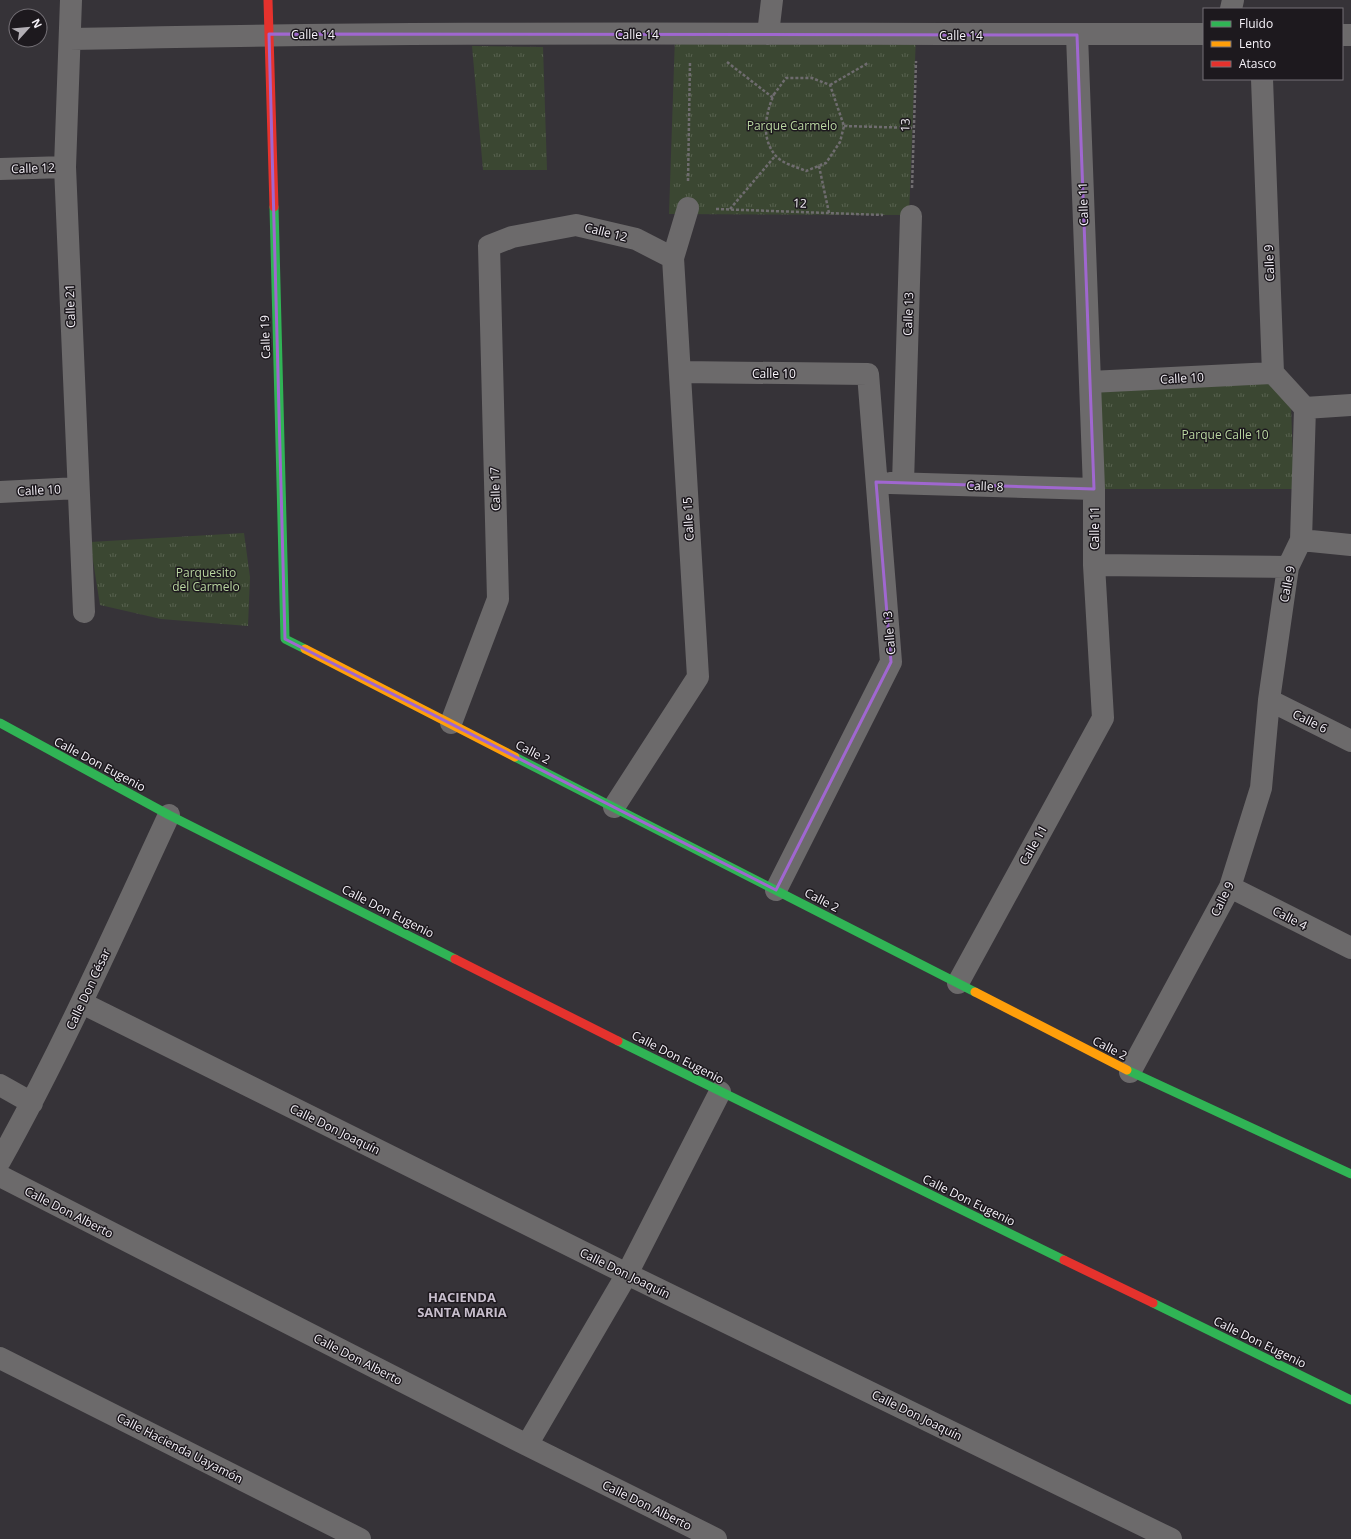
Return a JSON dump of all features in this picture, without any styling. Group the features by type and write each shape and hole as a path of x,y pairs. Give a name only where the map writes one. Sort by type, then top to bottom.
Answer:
{"street":[{"name":"Calle 21","path":"71,0 65,167 84,612"},
{"name":"Calle 19","path":"268,0 286,639"},
{"path":"768,34 772,0"},
{"name":"Calle 14","path":"70,38 269,34 1203,34"},
{"name":"Calle 11","path":"958,983 1103,718 1094,565 1094,489 1077,35"},
{"name":"Calle 9","path":"1262,80 1273,373"},
{"name":"Calle 12","path":"0,169 65,167"},
{"name":"Calle 15","path":"614,807 698,677 673,258 688,208"},
{"name":"Calle 13","path":"903,483 911,216"},
{"name":"Calle 12","path":"489,246 512,237 576,224 636,240 673,258"},
{"name":"Calle 17","path":"451,723 498,599 489,246"},
{"name":"Calle 10","path":"680,372 868,374"},
{"path":"1273,373 1305,408 1351,404"},
{"name":"Calle 10","path":"1090,382 1273,373"},
{"name":"Calle 13","path":"776,890 891,662 868,374"},
{"name":"Calle 9","path":"1130,1072 1230,887 1261,788 1269,700 1288,567 1301,540 1305,408"},
{"name":"Calle 8","path":"876,482 1094,489"},
{"name":"Calle 10","path":"0,492 78,488"},
{"path":"1301,540 1351,545"},
{"path":"1094,565 1288,567"},
{"name":"Calle 2","path":"286,639 1130,1072 1351,1174"},
{"name":"Calle 6","path":"1269,700 1351,741"},
{"name":"Calle Don Eugenio","path":"0,723 169,815 720,1092 1351,1400"},
{"name":"Calle Don César","path":"0,1161 32,1103 82,1003 169,815"},
{"name":"Calle 4","path":"1230,887 1351,948"},
{"name":"Calle Don Joaquín","path":"82,1003 627,1274 1171,1539"},
{"path":"0,1086 32,1103"},
{"path":"527,1446 627,1274 720,1092"},
{"name":"Calle Don Alberto","path":"0,1176 527,1446 716,1539"},
{"name":"Calle Hacienda Uayamón","path":"0,1358 360,1539"}],"path":[{"path":"690,34 772,97 774,94"},
{"path":"688,208 690,34"},
{"name":"13","path":"911,216 917,34"},
{"path":"786,78 812,78 830,85 844,126 840,142 826,163 806,172 784,162 776,155 766,136 766,113 774,94 786,78"},
{"path":"844,126 914,128"},
{"path":"730,209 776,155"},
{"path":"819,166 829,213"},
{"name":"12","path":"688,208 911,216"}],"highlighted area":[{"path":"269,34 1077,35 1094,489 876,482 891,662 776,890 285,639"}],"green space":[{"name":"Parque Carmelo","path":"675,36 916,36 909,215 669,214"},
{"path":"472,46 543,47 547,170 483,170"},
{"name":"Parque Calle 10","path":"1290,377 1294,489 1094,489 1090,382"},
{"name":"Parquesito del Carmelo","path":"244,533 250,577 248,626 161,619 100,605 90,542"}],"traffic: fast":[{"path":"274,207 285,639 305,649"},
{"path":"0,723 169,815 455,959"},
{"path":"515,757 975,992"},
{"path":"618,1041 1064,1260"},
{"path":"1127,1070 1351,1174"},
{"path":"1153,1303 1351,1400"}],"traffic: slow":[{"path":"305,649 515,757"},
{"path":"975,992 1127,1070"}],"traffic: jam":[{"path":"268,0 274,207"},
{"path":"455,959 618,1041"},
{"path":"1064,1260 1153,1303"}],"district":[{"name":"HACIENDA SANTA MARIA","path":"462,1304"}]}
